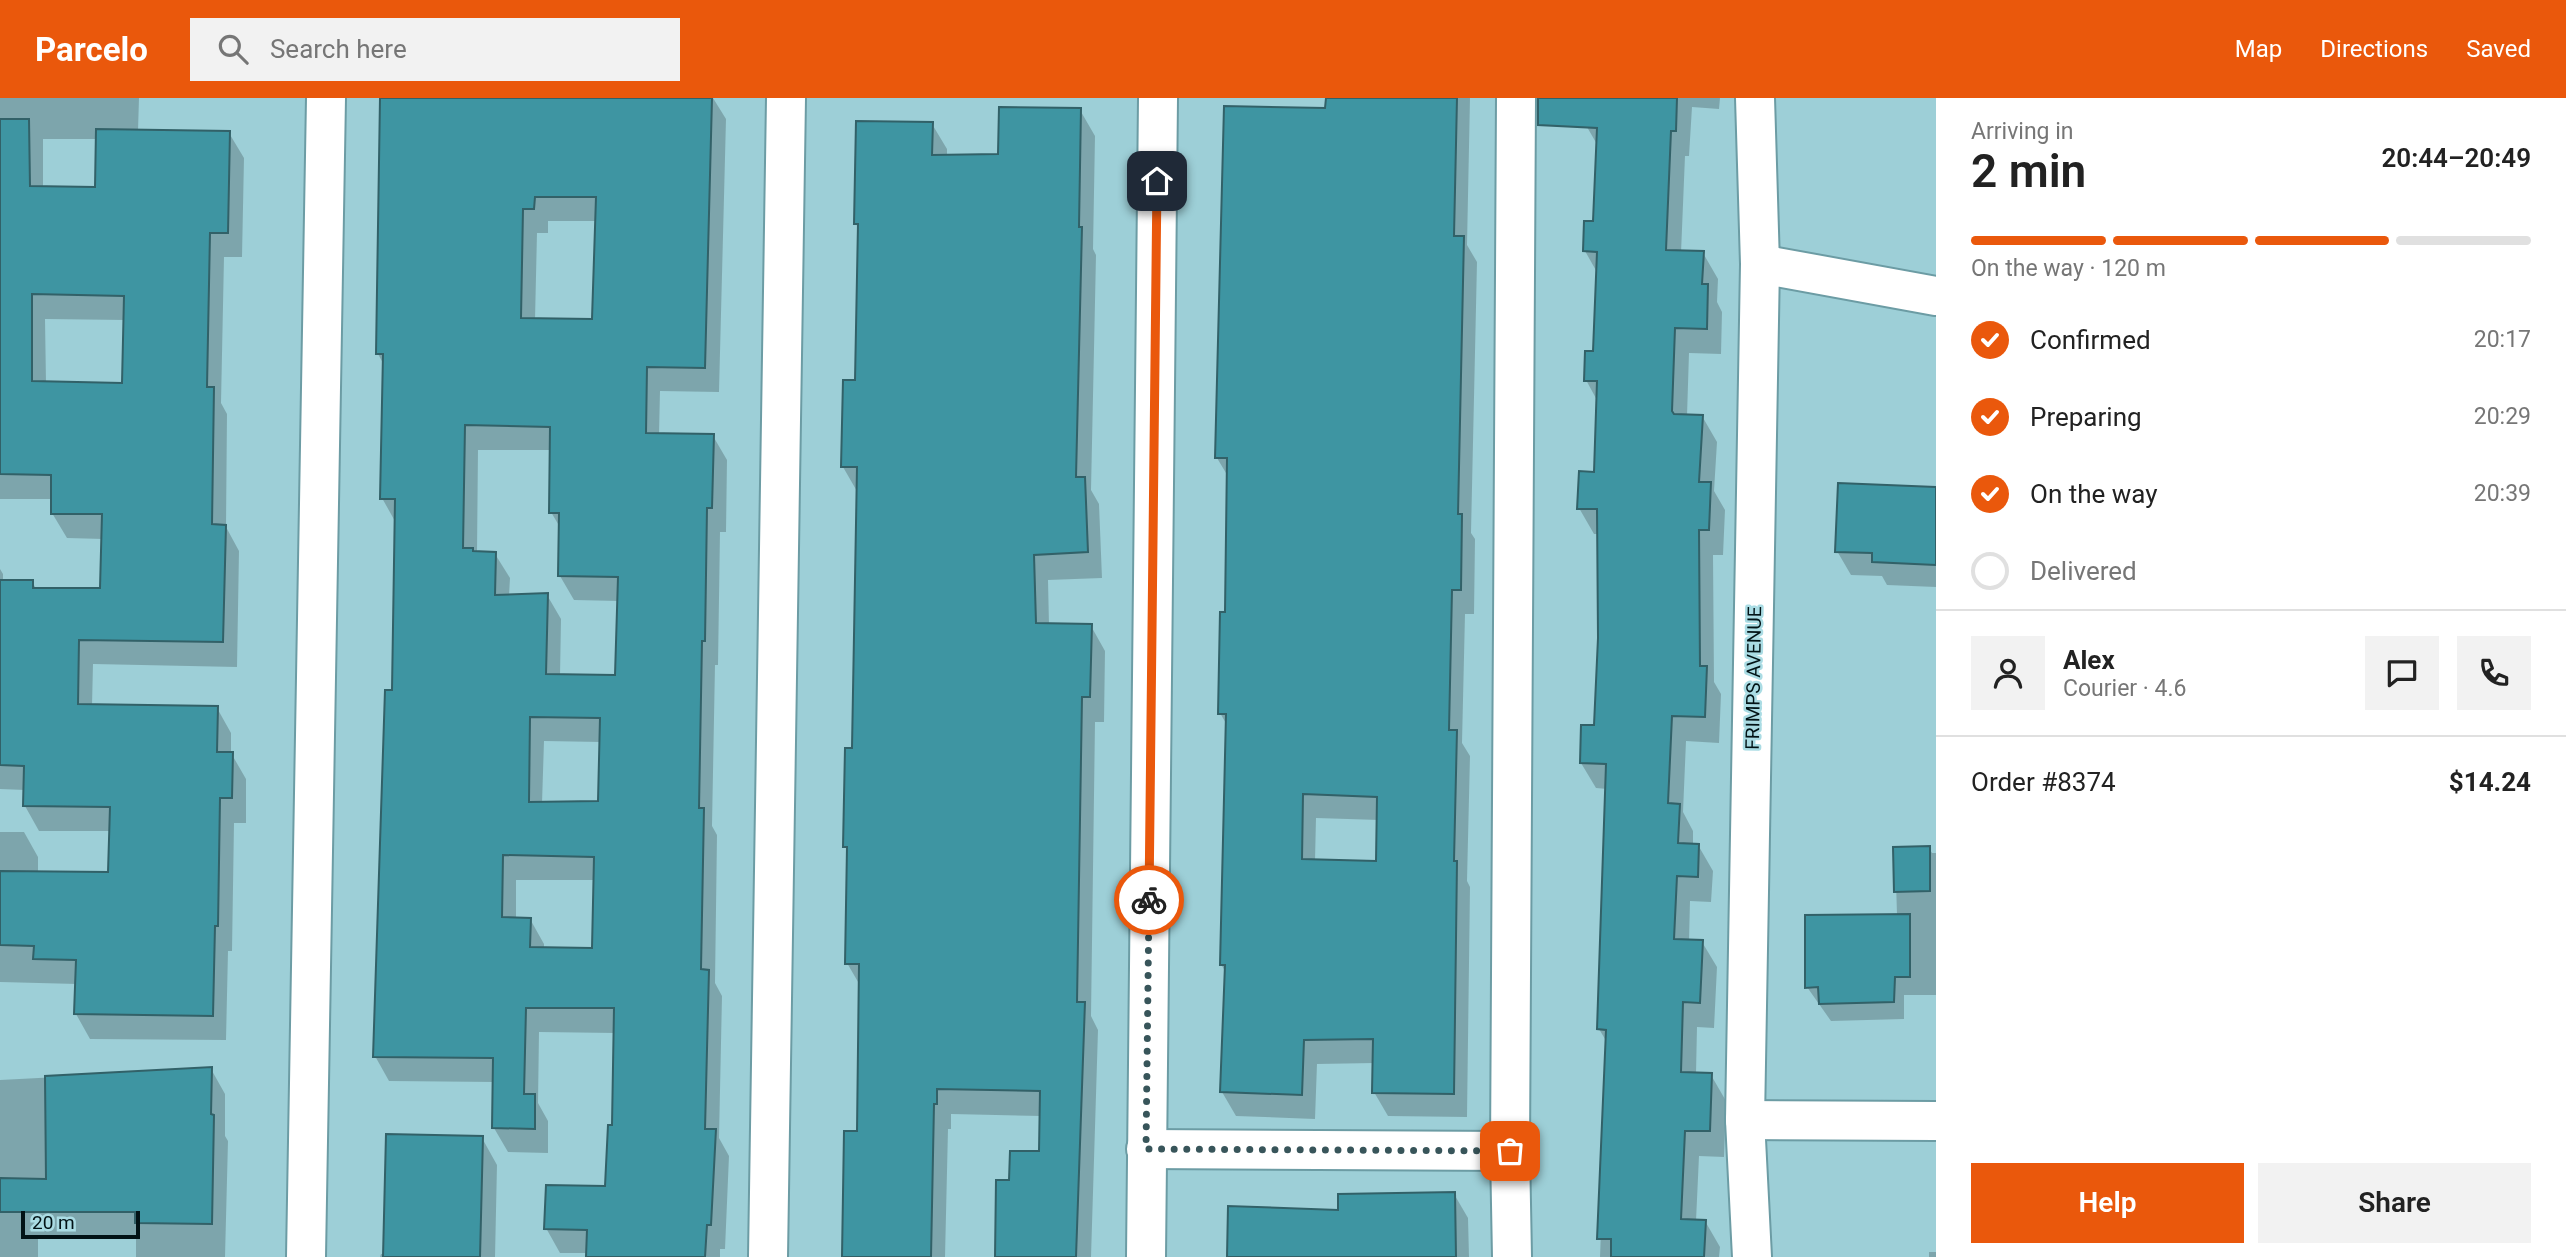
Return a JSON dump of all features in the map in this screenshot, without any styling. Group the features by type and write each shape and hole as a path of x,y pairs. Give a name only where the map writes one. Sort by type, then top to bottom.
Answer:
{"street":[{"path":"306,1257 326,98"},
{"path":"768,1257 786,98"},
{"path":"1146,1257 1158,98"},
{"path":"1512,1257 1510,1151 1516,98"},
{"name":"FRIMPS AVENUE","path":"1752,1257 1745,1120 1760,264 1755,98"},
{"path":"1760,264 1936,296"},
{"path":"1745,1120 1936,1121"},
{"path":"1146,1149 1510,1151"}],"building":[{"path":"380,98 712,98 705,368 647,367 646,433 714,434 712,508 707,508 699,808 704,808 701,969 709,970 705,1129 716,1129 711,1225 707,1225 705,1257 586,1257 587,1230 544,1229 546,1185 605,1186 608,1125 612,1125 614,1008 526,1008 524,1094 535,1094 535,1129 492,1128 493,1058 373,1057 385,690 392,690 395,499 380,499 383,354 376,354","holes":["535,197 596,197 592,319 521,318 523,209 534,209","465,425 550,427 549,513 559,513 558,576 618,577 615,675 546,674 548,593 495,595 496,552 463,548","530,717 600,718 598,801 529,802","503,855 594,857 592,948 530,947 531,918 502,917"]},
{"path":"1326,98 1457,98 1454,236 1464,236 1458,514 1462,514 1461,590 1452,590 1449,730 1457,730 1454,1094 1372,1093 1373,1039 1304,1040 1302,1095 1220,1092 1225,965 1220,965 1226,714 1218,714 1220,612 1225,612 1227,458 1215,458 1224,106 1325,108","holes":["1303,794 1377,797 1376,861 1302,859"]},
{"path":"1538,98 1677,98 1676,131 1671,131 1666,250 1704,251 1702,284 1708,284 1707,329 1675,328 1672,411 1674,414 1703,415 1699,482 1711,482 1709,530 1699,530 1700,666 1707,666 1705,717 1672,716 1668,803 1680,804 1678,843 1699,844 1698,877 1677,876 1674,939 1703,940 1700,1003 1683,1002 1681,1072 1712,1073 1710,1131 1685,1131 1681,1219 1706,1220 1704,1257 1611,1257 1611,1239 1597,1239 1606,1030 1597,1029 1606,764 1580,763 1581,725 1594,725 1598,638 1597,509 1577,509 1579,471 1594,472 1597,381 1584,381 1585,351 1593,351 1597,252 1583,251 1584,221 1593,221 1597,128 1538,125"},
{"path":"999,107 1081,108 1079,227 1082,227 1076,477 1085,477 1088,552 1034,555 1036,623 1092,624 1090,697 1082,697 1077,1002 1085,1002 1076,1257 995,1257 996,1180 1009,1180 1010,1151 1039,1151 1040,1091 937,1089 937,1104 934,1104 931,1257 842,1257 844,1131 857,1131 859,964 845,964 847,847 843,847 845,748 852,748 857,467 841,467 843,380 855,380 858,224 854,224 856,121 933,122 932,155 998,154"},
{"path":"0,119 29,119 30,186 95,187 96,129 230,131 228,233 210,233 207,387 214,387 212,524 226,525 223,642 79,640 78,704 218,706 217,752 233,752 232,798 220,798 218,926 215,926 213,1016 74,1014 76,960 33,959 34,946 0,945 0,871 108,872 110,807 23,806 24,766 0,765 0,580 33,580 33,588 100,588 102,514 51,514 51,475 0,474","holes":["32,294 124,296 122,383 32,381"]},
{"path":"1838,483 1936,487 1936,565 1872,562 1872,553 1835,552"},
{"path":"1930,846 1930,891 1894,892 1893,847"},
{"path":"1910,914 1910,977 1895,977 1894,1002 1819,1004 1818,987 1805,988 1805,915"},
{"path":"212,1067 212,1224 135,1223 135,1212 0,1212 0,1178 46,1179 45,1076"},
{"path":"386,1134 483,1136 480,1257 383,1257"},
{"path":"1455,1192 1456,1257 1227,1257 1228,1206 1338,1210 1338,1194"}],"way so far":[{"path":"1149,900 1146,1149 1510,1151"}],"route":[{"path":"1149,900 1157,181"}]}
